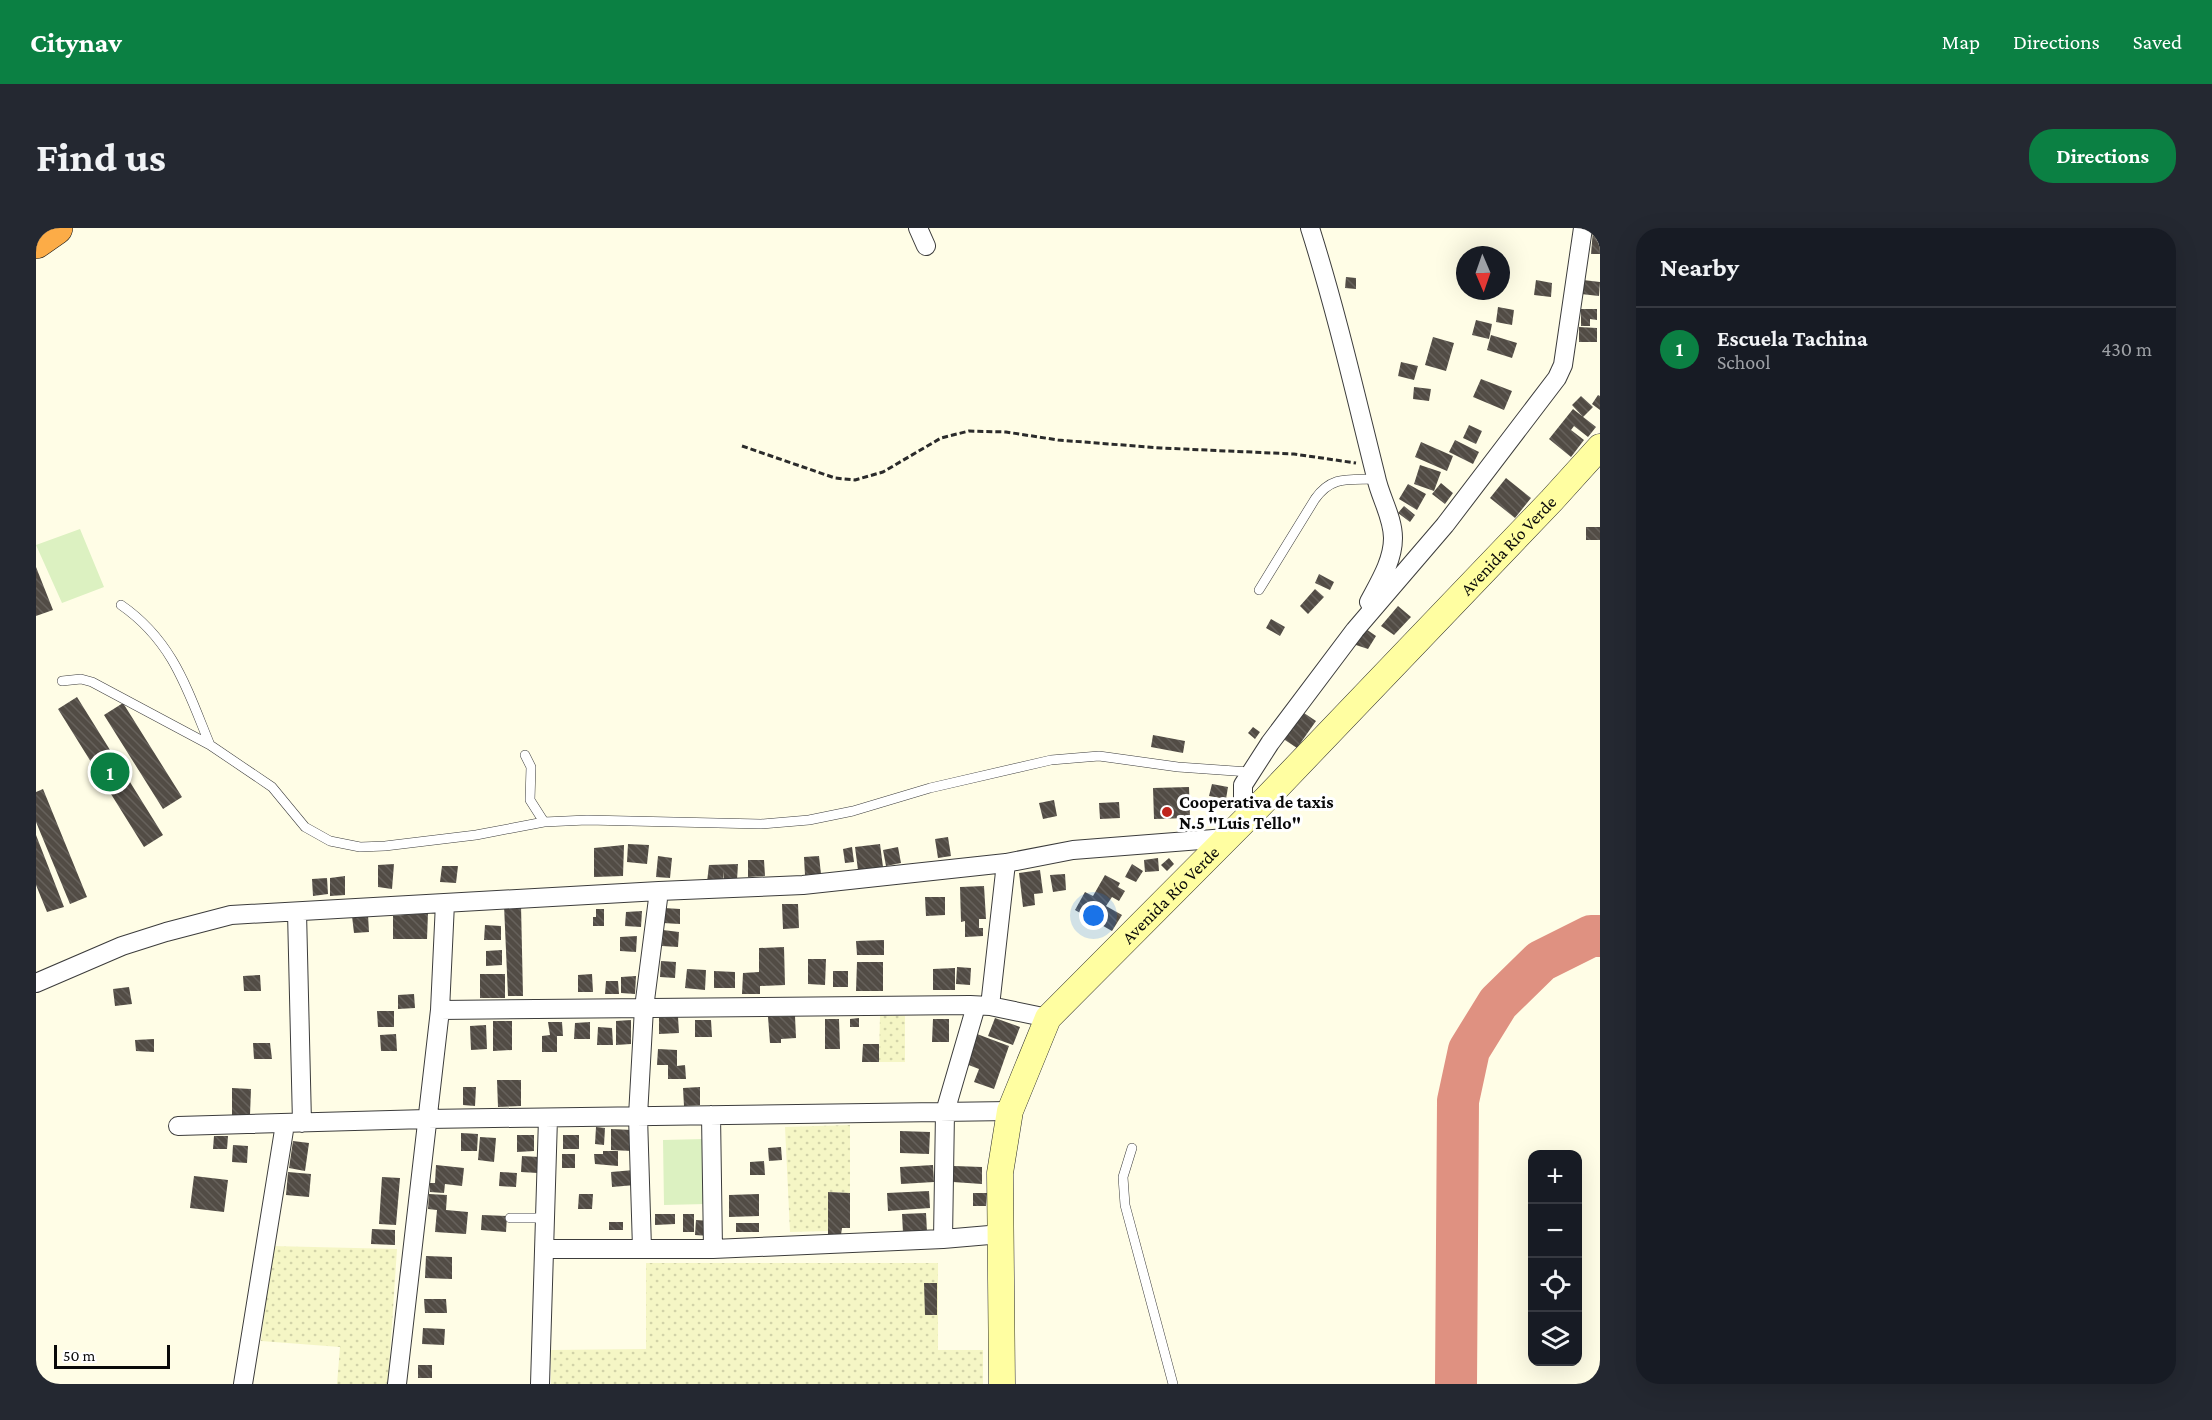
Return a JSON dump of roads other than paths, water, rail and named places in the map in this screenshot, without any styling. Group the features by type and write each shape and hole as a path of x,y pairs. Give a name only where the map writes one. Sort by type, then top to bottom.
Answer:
{"highway":[{"path":"36,242 56,228"}],"main road":[{"name":"Avenida Río Verde","path":"1002,1384 1000,1173 1003,1143 1010,1111 1048,1018 1248,816 1552,500 1600,447"}],"street":[{"path":"918,228 926,246"},
{"path":"1310,228 1329,288 1393,540 1384,573 1354,630"},
{"path":"1248,816 1242,792 1249,772 1354,630 1445,525 1557,378 1563,365 1583,228"},
{"path":"36,983 122,946 231,915 803,885 1006,863 1073,850 1226,838"},
{"path":"943,1239 945,1112 961,1051 983,1006 1006,863"},
{"path":"642,1249 638,1116 644,1008 659,891"},
{"path":"397,1384 440,1010 445,903"},
{"path":"243,1384 293,1123 297,912"},
{"path":"440,1010 983,1006 1048,1018"},
{"path":"178,1126 427,1119 1010,1111"},
{"path":"711,1115 713,1249"},
{"path":"540,1384 548,1118"},
{"path":"544,1249 713,1249 943,1239 1001,1234"}],"lane":[{"path":"1259,590 1315,499 1326,486 1334,481 1375,472"},
{"path":"121,605 142,619 179,668 210,745"},
{"path":"62,681 81,679 92,682 210,745 272,787 304,827 330,841 360,847 476,835 544,822 587,820 761,824 809,820 853,811 930,788 1051,760 1099,756 1178,767 1249,772"},
{"path":"525,755 531,767 530,800 544,822"},
{"path":"1132,1148 1123,1177 1125,1205 1173,1384"},
{"path":"510,1218 545,1218"}],"place":[{"name":"Escuela Tachina","path":"110,772"},
{"name":"Cooperativa de taxis N.5 \"Luis Tello\"","path":"1167,812"}]}
